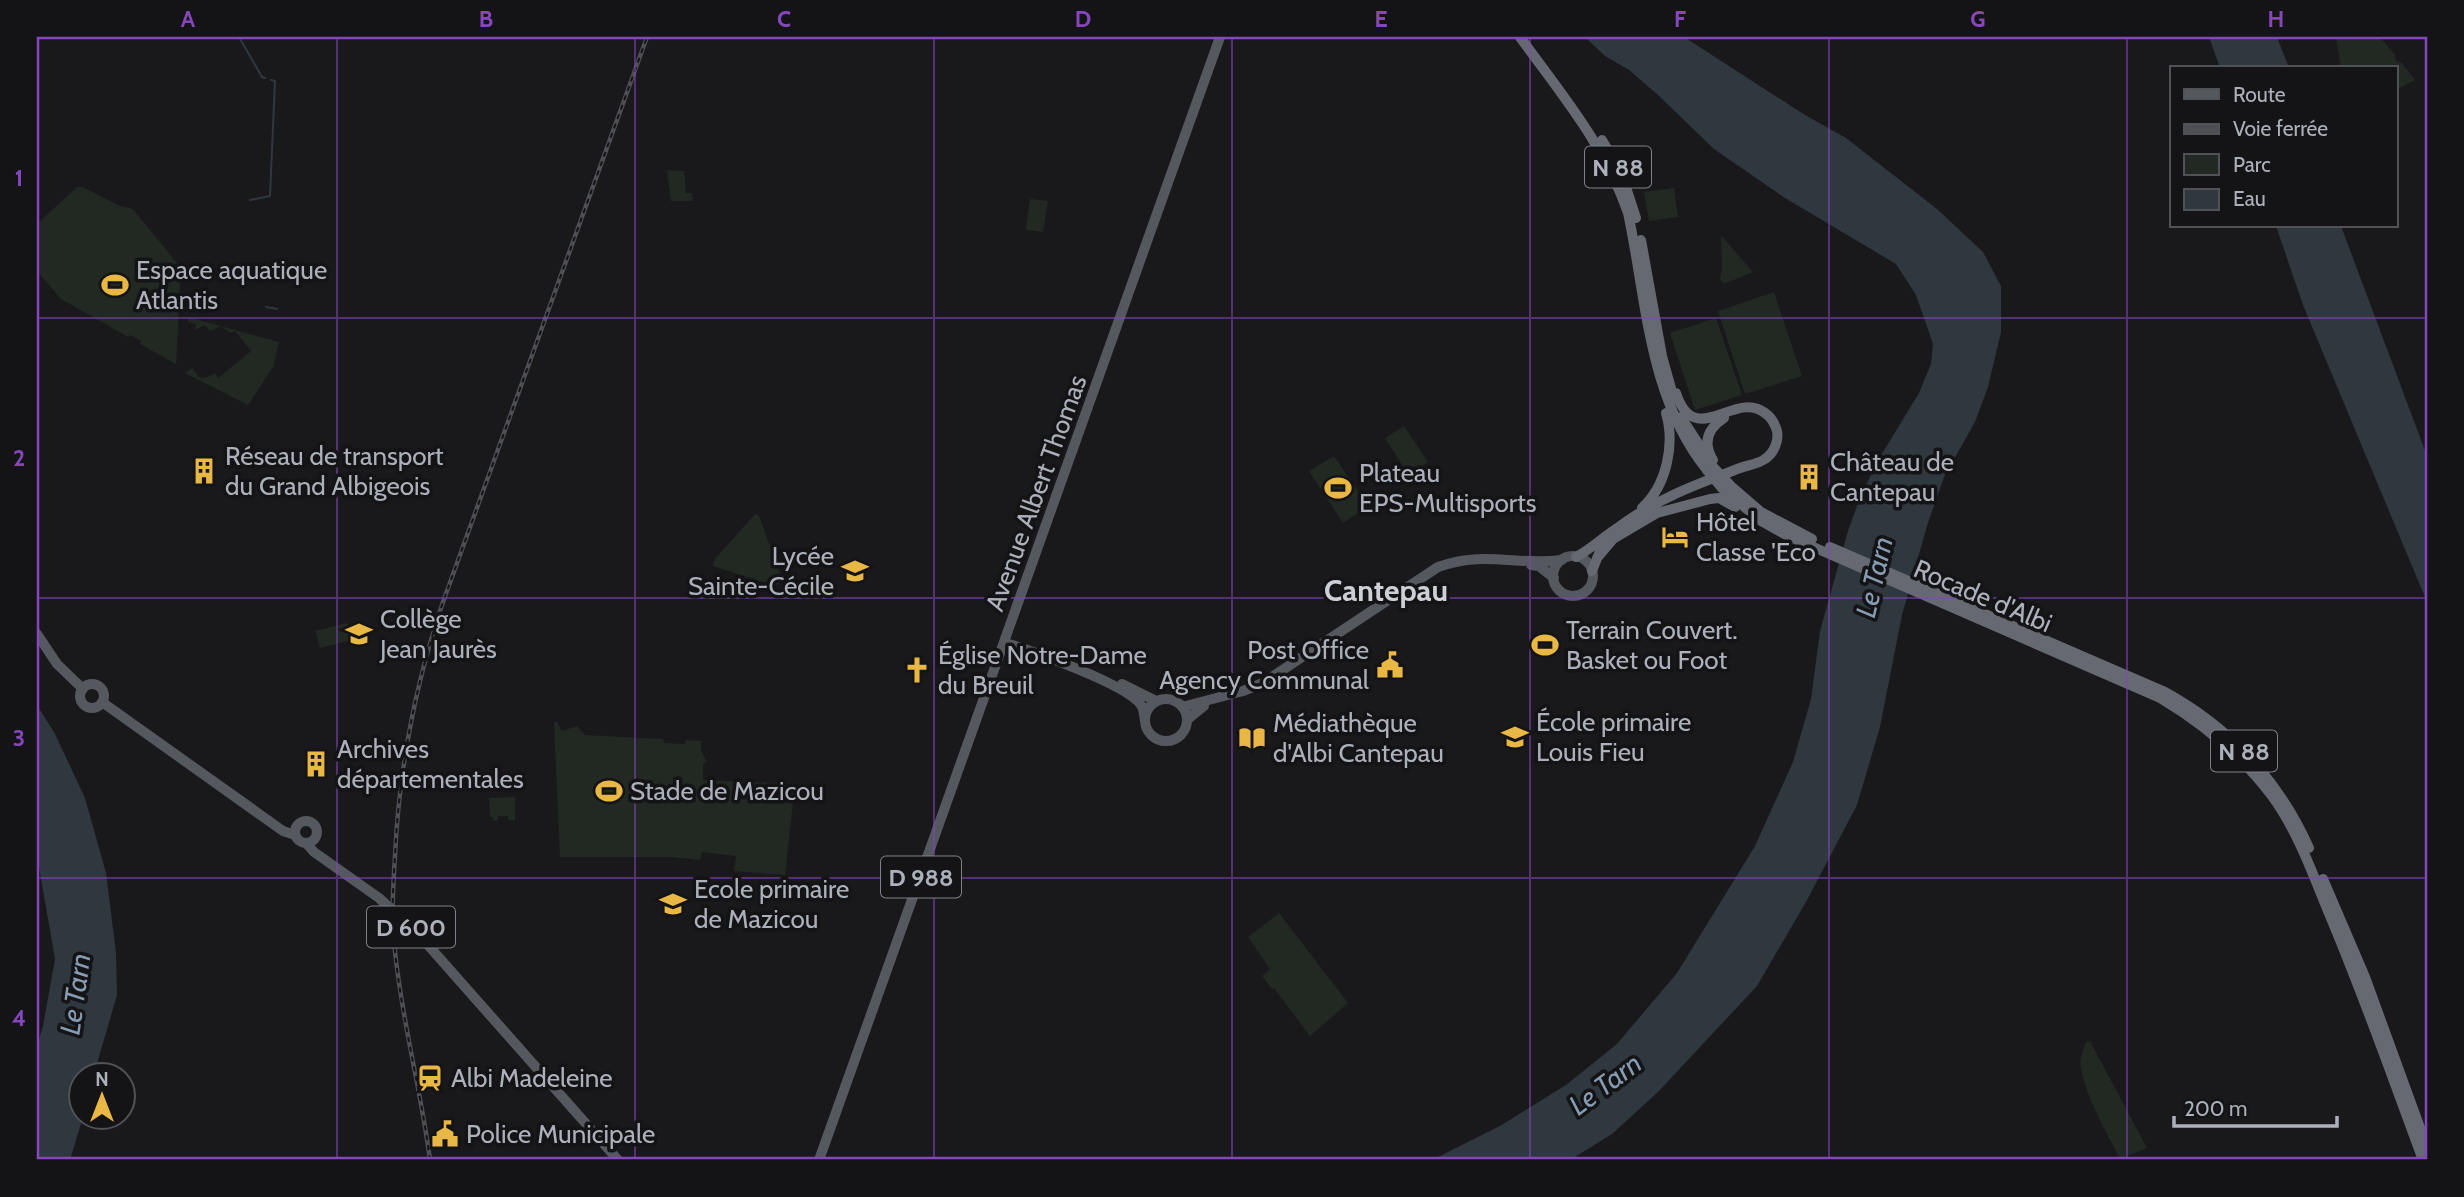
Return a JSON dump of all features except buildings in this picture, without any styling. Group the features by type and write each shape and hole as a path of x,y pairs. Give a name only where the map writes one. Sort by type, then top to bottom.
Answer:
{"highway":[{"name":"Rocade d'Albi","path":"1520,37 1601,151 1619,186 1634,241 1662,389 1676,424 1761,522 1788,536 1806,540"},
{"name":"Rocade d'Albi","path":"1529,37 1606,145 1622,175 1635,211 1672,394 1681,417 1712,468"},
{"path":"1576,556 1594,553 1672,496 1761,461 1772,452 1777,439 1774,423 1763,411 1749,407 1707,419 1686,413 1671,380 1653,302"},
{"path":"1592,571 1594,553 1611,528 1646,504 1664,472 1670,435 1658,387 1656,362"},
{"path":"1712,468 1707,448 1709,432 1714,424 1724,418 1745,412 1754,413 1765,420 1771,438 1766,452 1751,464"},
{"name":"Rocade d'Albi","path":"1727,486 1761,512 1806,540 2160,698 2208,729 2243,761 2273,798 2302,849 2353,970 2423,1160"},
{"path":"1594,553 1647,517 1710,499 1727,501 1756,522 1788,536"},
{"name":"Rocade d'Albi","path":"1941,599 2163,691 2191,706 2214,724 2262,770 2294,817 2311,852 2365,977 2427,1147"},
{"path":"2412,1129 2417,1160"}],"main road":[{"name":"Avenue Albert Thomas","path":"819,1160 1220,37"},
{"path":"1008,636 1128,695 1140,704 1153,736 1167,741 1181,734 1186,720 1202,706 1245,695 1266,686 1443,570 1480,563 1539,566 1554,578 1562,592 1577,595 1590,587 1592,571 1587,561 1576,556 1548,562 1474,558 1455,561 1438,567 1263,683 1182,707"},
{"path":"1554,578 1555,568 1562,559"},
{"path":"37,634 57,664 83,689"},
{"path":"1008,636 1082,664 1156,701 1170,700 1182,707 1186,720"},
{"path":"92,684 99,686 103,691 102,702 93,707 86,705 81,699 83,689 92,684"},
{"path":"1145,721 1148,709 1156,701"},
{"path":"102,702 278,826 296,831 301,842 310,842 318,832 312,822 302,821 296,831"},
{"name":"D 600","path":"310,842 319,855 382,901 420,936 618,1160"}],"green space":[{"path":"2336,37 2380,37 2395,55 2396,61 2402,63 2415,80 2398,89 2398,66 2341,66"},
{"path":"667,170 684,171 686,193 692,193 693,201 671,201"},
{"name":"Espace aquatique Atlantis","path":"77,187 83,187 120,206 133,209 181,268 176,364 140,344 141,341 130,335 128,337 61,299 37,271 37,224"},
{"path":"1674,188 1678,217 1649,221 1644,192"},
{"path":"1030,199 1048,201 1043,232 1026,230"},
{"path":"1721,235 1753,272 1724,284 1720,279"},
{"path":"1774,292 1802,376 1745,394 1718,311"},
{"path":"188,317 221,326 210,331 205,325 195,330 196,324 188,322"},
{"path":"1716,318 1742,395 1695,410 1670,333"},
{"path":"221,326 279,342 273,367 248,405 185,373 192,368 200,378 215,373 218,378 251,351 235,331 230,333"},
{"path":"1404,426 1428,462 1408,474 1385,438"},
{"name":"Plateau EPS-Multisports","path":"1334,456 1368,506 1343,523 1309,471"},
{"path":"755,514 759,516 781,576 782,582 774,586 713,566 714,560"},
{"path":"347,623 352,640 320,648 315,631"},
{"path":"554,722 557,722 562,731 577,726 585,735 663,739 664,743 685,744 686,740 701,741 701,751 707,762 703,764 703,780 795,784 785,875 734,871 736,856 702,852 700,860 671,857 560,857"},
{"path":"515,797 515,820 509,820 508,816 498,816 498,820 493,821 493,817 490,817 489,798"},
{"path":"1279,913 1348,1003 1310,1036 1262,976 1270,969 1248,937"},
{"path":"2090,1041 2147,1148 2120,1159 2087,1091 2081,1058 2086,1042"}],"water":[{"name":"Le Tarn","path":"1585,37 1684,37 1805,115 1846,138 1937,209 1983,252 2001,286 2001,332 1988,387 1975,422 1944,477 1927,526 1902,615 1880,727 1857,805 1806,902 1757,986 1658,1092 1612,1134 1570,1160 1432,1160 1500,1126 1566,1085 1617,1044 1677,973 1755,846 1793,762 1811,699 1820,631 1848,531 1861,495 1880,457 1919,393 1931,364 1933,344 1916,295 1896,264 1785,198 1714,149 1658,95 1629,70 1605,56"},
{"path":"2209,37 2277,37 2288,66 2219,66"},
{"path":"2277,228 2342,228 2427,456 2427,602 2303,305"},
{"name":"Le Tarn","path":"37,705 55,734 85,798 106,873 116,953 117,995 98,1060 66,1060 66,1130 79,1130 70,1160 37,1160 37,1046 55,959 37,856"}],"waterway":[{"path":"239,37 265,78"},
{"path":"250,200 270,196 275,81 271,80"},
{"path":"266,307 277,309"}],"railway":[{"path":"430,1160 402,1004 393,928 397,824 410,727 424,664 443,602 647,37"}],"place":[{"name":"Espace aquatique Atlantis","path":"115,285"},
{"name":"Réseau de transport du Grand Albigeois","path":"204,471"},
{"name":"Château de Cantepau","path":"1809,477"},
{"name":"Plateau EPS-Multisports","path":"1338,488"},
{"name":"Hôtel Classe 'Eco","path":"1675,537"},
{"name":"Lycée Sainte-Cécile","path":"855,571"},
{"name":"Collège Jean Jaurès","path":"359,634"},
{"name":"Terrain Couvert. Basket ou Foot","path":"1545,645"},
{"name":"Post Office Agency Communal","path":"1390,665"},
{"name":"Église Notre-Dame du Breuil","path":"917,670"},
{"name":"École primaire Louis Fieu","path":"1515,737"},
{"name":"Médiathèque d'Albi Cantepau","path":"1252,738"},
{"name":"Archives départementales","path":"316,764"},
{"name":"Stade de Mazicou","path":"609,791"},
{"name":"Ecole primaire de Mazicou","path":"673,904"},
{"name":"Albi Madeleine","path":"430,1078"},
{"name":"Police Municipale","path":"445,1134"}],"district":[{"name":"Cantepau","path":"1386,590"}]}
